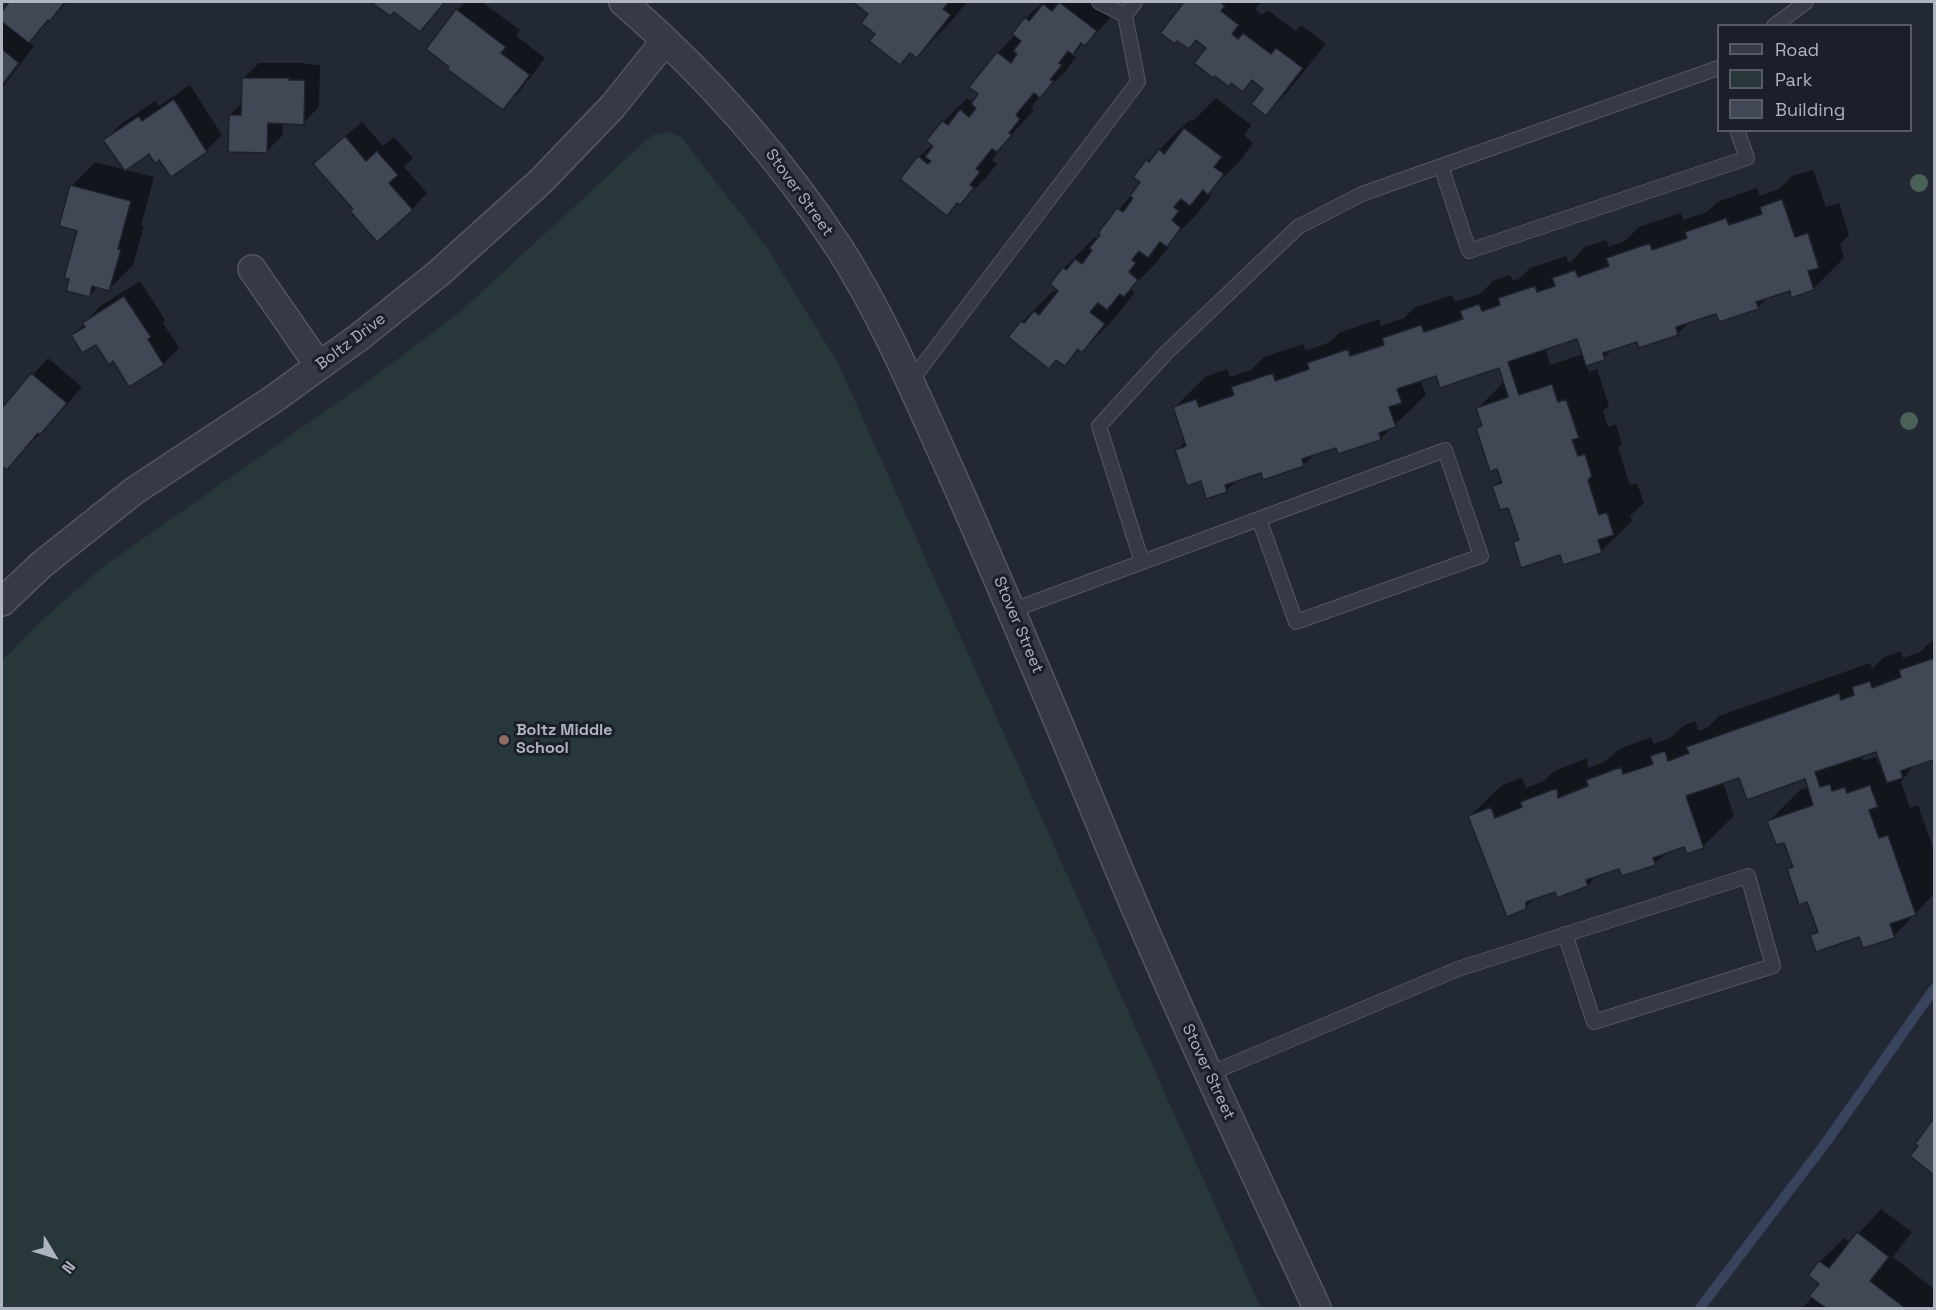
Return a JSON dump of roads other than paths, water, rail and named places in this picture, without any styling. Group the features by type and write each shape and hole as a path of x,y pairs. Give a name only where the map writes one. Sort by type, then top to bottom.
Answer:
{"street":[{"name":"Stover Street","path":"623,2 675,48 752,130 787,174 841,251 887,332 1012,610 1155,956 1317,1308"},
{"name":"Boltz Drive","path":"2,602 41,566 134,491 275,398 358,338 439,273 541,181 613,106 665,41"},
{"path":"252,269 319,366"}],"lane":[{"path":"1100,2 1125,15"},
{"path":"910,382 1138,82 1125,15 1135,2"},
{"path":"1777,24 1806,2"},
{"path":"1142,562 1099,426 1166,353 1298,227 1362,194 1717,72"},
{"path":"1442,166 1469,251 1746,158 1738,132"},
{"path":"1012,610 1445,450 1481,556 1296,622 1259,519"},
{"path":"1209,1074 1458,969 1565,934 1748,876 1773,966 1594,1022 1565,934"}],"waterway":[{"path":"1700,1308 1827,1141 1934,989"}],"place":[{"name":"Boltz Middle School","path":"504,740"}]}
